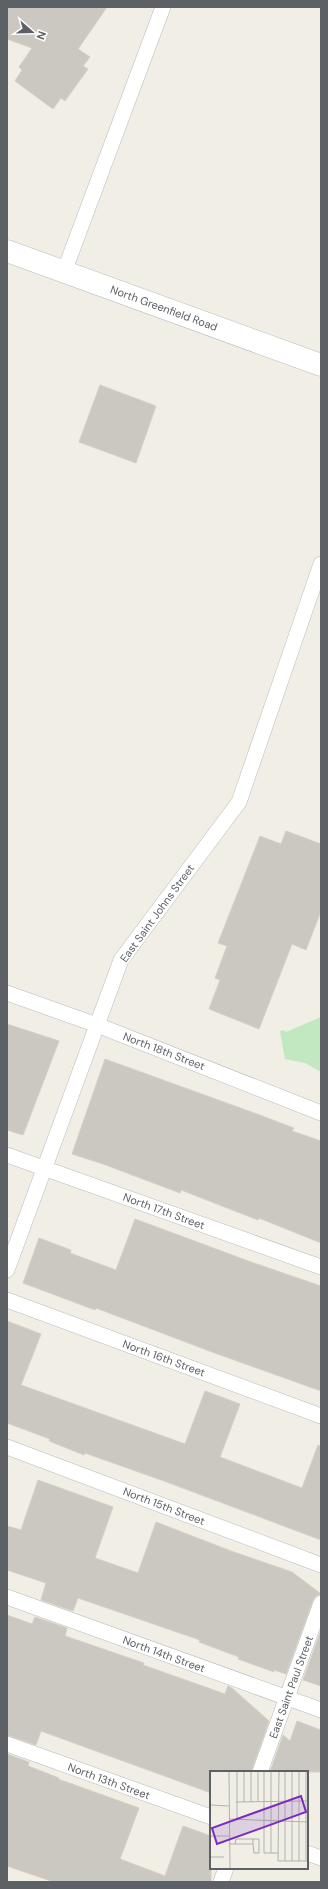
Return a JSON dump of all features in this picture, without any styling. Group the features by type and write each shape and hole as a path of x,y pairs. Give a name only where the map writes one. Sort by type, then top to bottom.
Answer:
{"main road":[{"name":"North Greenfield Road","path":"7,251 321,365"}],"lane":[{"path":"64,272 163,7"},
{"name":"East Saint Johns Street","path":"7,1270 121,960 239,802 321,564"},
{"name":"North 18th Street","path":"7,993 97,1025 321,1113"},
{"name":"North 17th Street","path":"7,1155 321,1268"},
{"name":"North 16th Street","path":"7,1300 321,1416"},
{"name":"North 15th Street","path":"7,1447 321,1565"},
{"name":"North 14th Street","path":"7,1596 321,1710"},
{"name":"East Saint Paul Street","path":"260,1771 321,1603"},
{"name":"North 13th Street","path":"7,1744 210,1817"},
{"path":"308,1853 321,1858"},
{"path":"221,1882 226,1869"}],"green space":[{"path":"321,1017 321,1072 305,1063 285,1059 280,1031 284,1030 286,1032"}],"building":[{"path":"7,7 107,7 78,49 90,57 83,66 88,69 65,101 61,98 53,109 15,81 22,70 19,67 32,48 7,39"},
{"path":"100,385 156,406 136,463 79,442"},
{"path":"286,831 321,844 321,911 306,950 292,944 259,1029 209,1009 220,980 215,978 227,946 218,943 260,836 281,844"},
{"path":"7,1024 59,1041 23,1135 7,1130"},
{"path":"105,1059 294,1128 292,1131 321,1141 321,1243 259,1218 258,1220 181,1190 180,1193 72,1154"},
{"path":"135,1219 321,1286 321,1391 96,1308 95,1310 23,1283 39,1238 71,1250 70,1253 116,1270"},
{"path":"7,1321 41,1334 21,1385 185,1444 205,1391 240,1404 220,1457 302,1488 318,1445 321,1446 321,1540 164,1481 85,1453 84,1455 49,1441 50,1439 7,1423"},
{"path":"38,1480 113,1507 95,1558 138,1573 156,1522 231,1551 292,1572 321,1594 316,1596 313,1600 286,1674 274,1670 274,1672 238,1659 239,1657 199,1642 200,1640 78,1598 73,1611 41,1600 46,1583 7,1570 7,1526 21,1530"},
{"path":"7,1615 32,1624 35,1617 67,1628 65,1636 144,1663 143,1665 225,1694 228,1686 269,1721 251,1771 210,1771 210,1793 41,1731 36,1745 7,1735"},
{"path":"321,1630 321,1686 303,1680"},
{"path":"297,1721 321,1730 321,1772 270,1771 283,1735 290,1741"},
{"path":"7,1754 29,1762 28,1766 59,1778 58,1779 139,1808 120,1859 165,1876 183,1826 210,1836 211,1882 54,1882 7,1866"}]}
